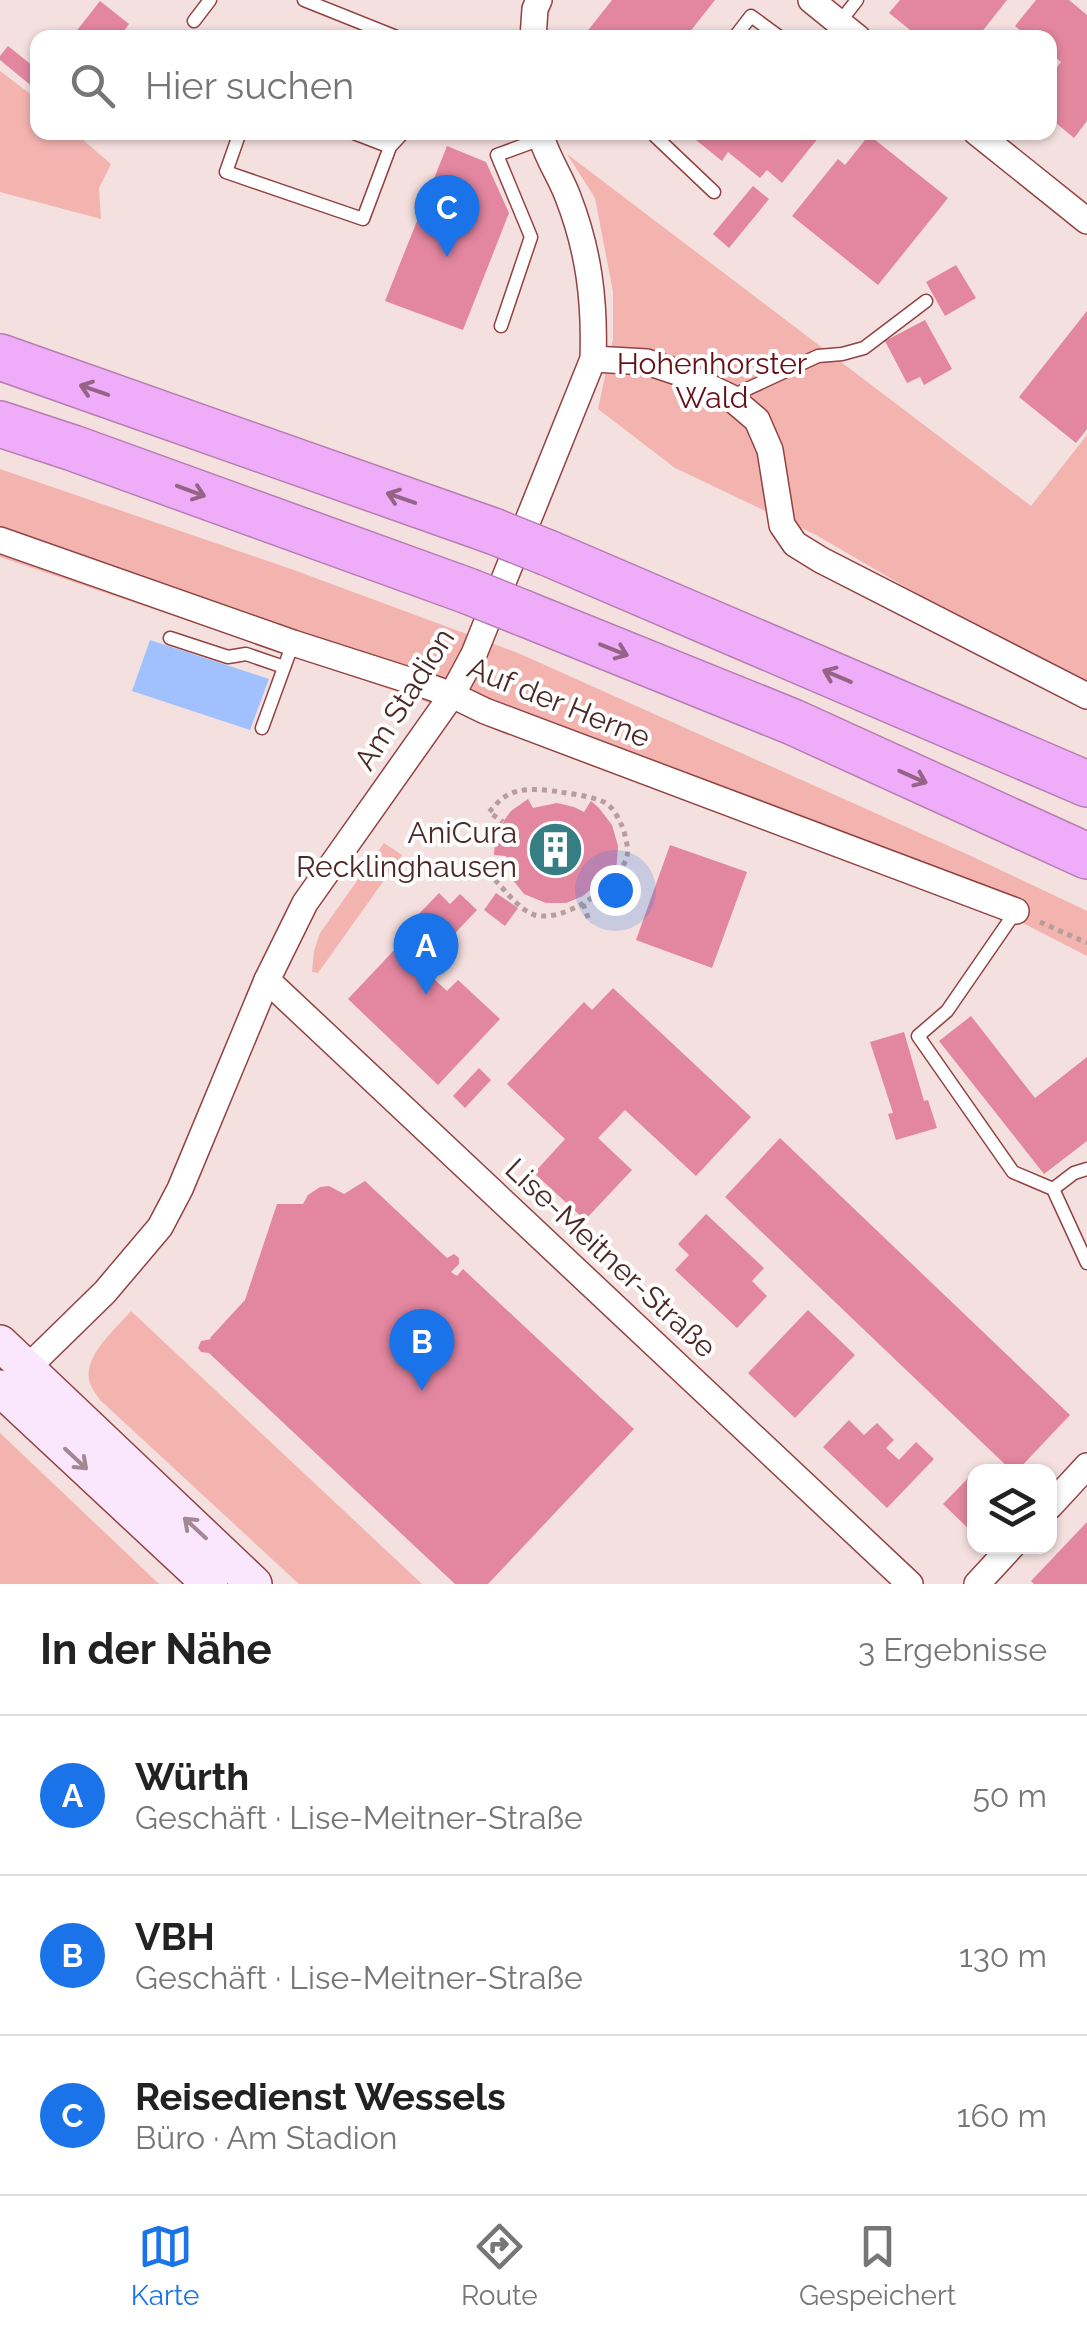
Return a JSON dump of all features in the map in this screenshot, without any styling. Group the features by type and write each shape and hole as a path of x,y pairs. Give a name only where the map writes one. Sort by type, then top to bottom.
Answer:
{"highway":[{"path":"0,357 493,531 1087,784"},
{"path":"0,424 524,613 793,722 1087,856"}],"main road":[{"path":"0,1343 10,1383 210,1584"},
{"path":"10,1383 254,1584"}],"street":[{"path":"534,30 539,0"},
{"path":"811,0 844,30"},
{"name":"Am Stadion","path":"10,1383 105,1292 160,1227 180,1189 267,980 305,903 452,695 474,654 593,358 589,268 569,199 542,140"},
{"path":"986,140 1087,221"},
{"path":"593,358 647,362 730,397 757,420 770,450 782,525 795,544 838,569 1082,685"},
{"name":"Auf der Herne","path":"0,540 452,695 485,711 1016,911"},
{"name":"Lise-Meitner-Straße","path":"267,980 910,1584"},
{"path":"1057,1498 1087,1466"},
{"path":"976,1584 1004,1554"}],"lane":[{"path":"194,21 210,0"},
{"path":"304,0 379,30"},
{"path":"845,30 857,0"},
{"path":"741,30 752,16 770,30"},
{"path":"237,140 226,172 362,219 390,147 397,140"},
{"path":"372,140 390,147"},
{"path":"501,326 531,237 497,155 531,140"},
{"path":"659,140 714,192"},
{"path":"730,397 818,356 864,348 926,302"},
{"path":"170,638 228,657 246,654 284,667"},
{"path":"262,728 294,642"},
{"path":"1016,911 947,1010 918,1036 1013,1172 1053,1189 1087,1264"},
{"path":"1053,1189 1074,1173 1087,1169"}],"path":[{"path":"495,880 519,906 537,915 553,915 583,904 604,889 628,853 624,834 610,807 585,796 525,790 504,796 486,810 503,822"},
{"path":"583,904 590,923"},
{"path":"1016,911 1087,943"}],"green space":[{"path":"0,71 30,94 30,140 83,140 111,164 99,188 101,219 0,192"},
{"name":"Hohenhorster Wald","path":"567,154 1031,506 1087,435 1087,687 1031,660 816,535 675,468 598,409 613,339 613,292 595,198"},
{"path":"0,469 291,569 518,653 1087,911 1087,956 976,899 418,699 0,557"},
{"path":"384,843 402,855 318,973 312,972 320,933"},
{"path":"131,1311 422,1584 299,1584 100,1400 91,1386 90,1366 100,1346"},
{"path":"0,1433 159,1584 0,1584"}],"water":[{"path":"150,640 269,679 250,730 132,691"}],"building":[{"path":"612,0 715,0 691,30 588,30"},
{"path":"900,0 1007,0 983,30 910,30 889,13"},
{"path":"1036,0 1069,0 1087,15 1087,121 1074,138 1057,124 1057,67 1061,62 1057,59 1057,30 1020,30 1015,26"},
{"path":"100,1 129,24 125,30 77,30"},
{"path":"8,46 30,64 30,85 0,60"},
{"path":"696,140 817,140 782,183 767,170 760,178 728,152 722,161"},
{"path":"865,140 875,140 948,198 878,285 792,216 838,159 845,165"},
{"path":"447,146 486,162 509,213 463,330 385,301"},
{"path":"753,186 769,199 729,248 713,234"},
{"path":"956,265 976,298 945,316 926,282"},
{"path":"1087,311 1087,429 1076,443 1019,397"},
{"path":"925,320 952,369 924,385 920,377 907,383 885,341"},
{"name":"AniCura Recklinghausen","path":"528,799 533,808 557,803 584,812 591,801 612,825 618,846 616,874 603,871 583,896 566,903 546,903 524,894 513,880 506,856 494,855 505,819"},
{"path":"670,845 747,872 712,968 636,940"},
{"path":"439,893 450,904 460,894 477,910 422,968 447,991 458,980 500,1019 438,1085 348,999 399,945 394,940"},
{"path":"496,893 518,908 505,926 484,910"},
{"path":"613,988 751,1117 696,1176 625,1110 598,1138 632,1170 585,1220 534,1173 565,1139 507,1084 584,1002 592,1010"},
{"path":"971,1016 1035,1098 1087,1057 1087,1141 1044,1174 939,1041"},
{"path":"904,1032 924,1101 928,1100 937,1128 896,1140 888,1114 893,1113 870,1042"},
{"path":"479,1068 491,1080 465,1108 453,1096"},
{"path":"780,1138 1070,1415 1024,1464 1005,1464 725,1197"},
{"path":"365,1181 447,1258 454,1254 459,1258 451,1272 457,1276 463,1269 634,1429 488,1584 455,1584 209,1353 198,1348 245,1300 277,1204 303,1204 320,1187 329,1186 344,1194"},
{"path":"706,1214 764,1268 752,1281 767,1296 737,1328 675,1270 689,1255 678,1244"},
{"path":"808,1310 855,1355 795,1418 748,1373"},
{"path":"849,1420 864,1435 877,1423 894,1440 886,1448 899,1460 916,1442 934,1459 887,1508 823,1447"},
{"path":"967,1479 967,1527 943,1504"},
{"path":"1087,1522 1087,1584 1031,1581"}],"place":[{"name":"Reisedienst Wessels","path":"447,257"},
{"name":"AniCura Recklinghausen","path":"556,849"},
{"name":"Würth","path":"426,995"},
{"name":"VBH","path":"422,1391"}]}
